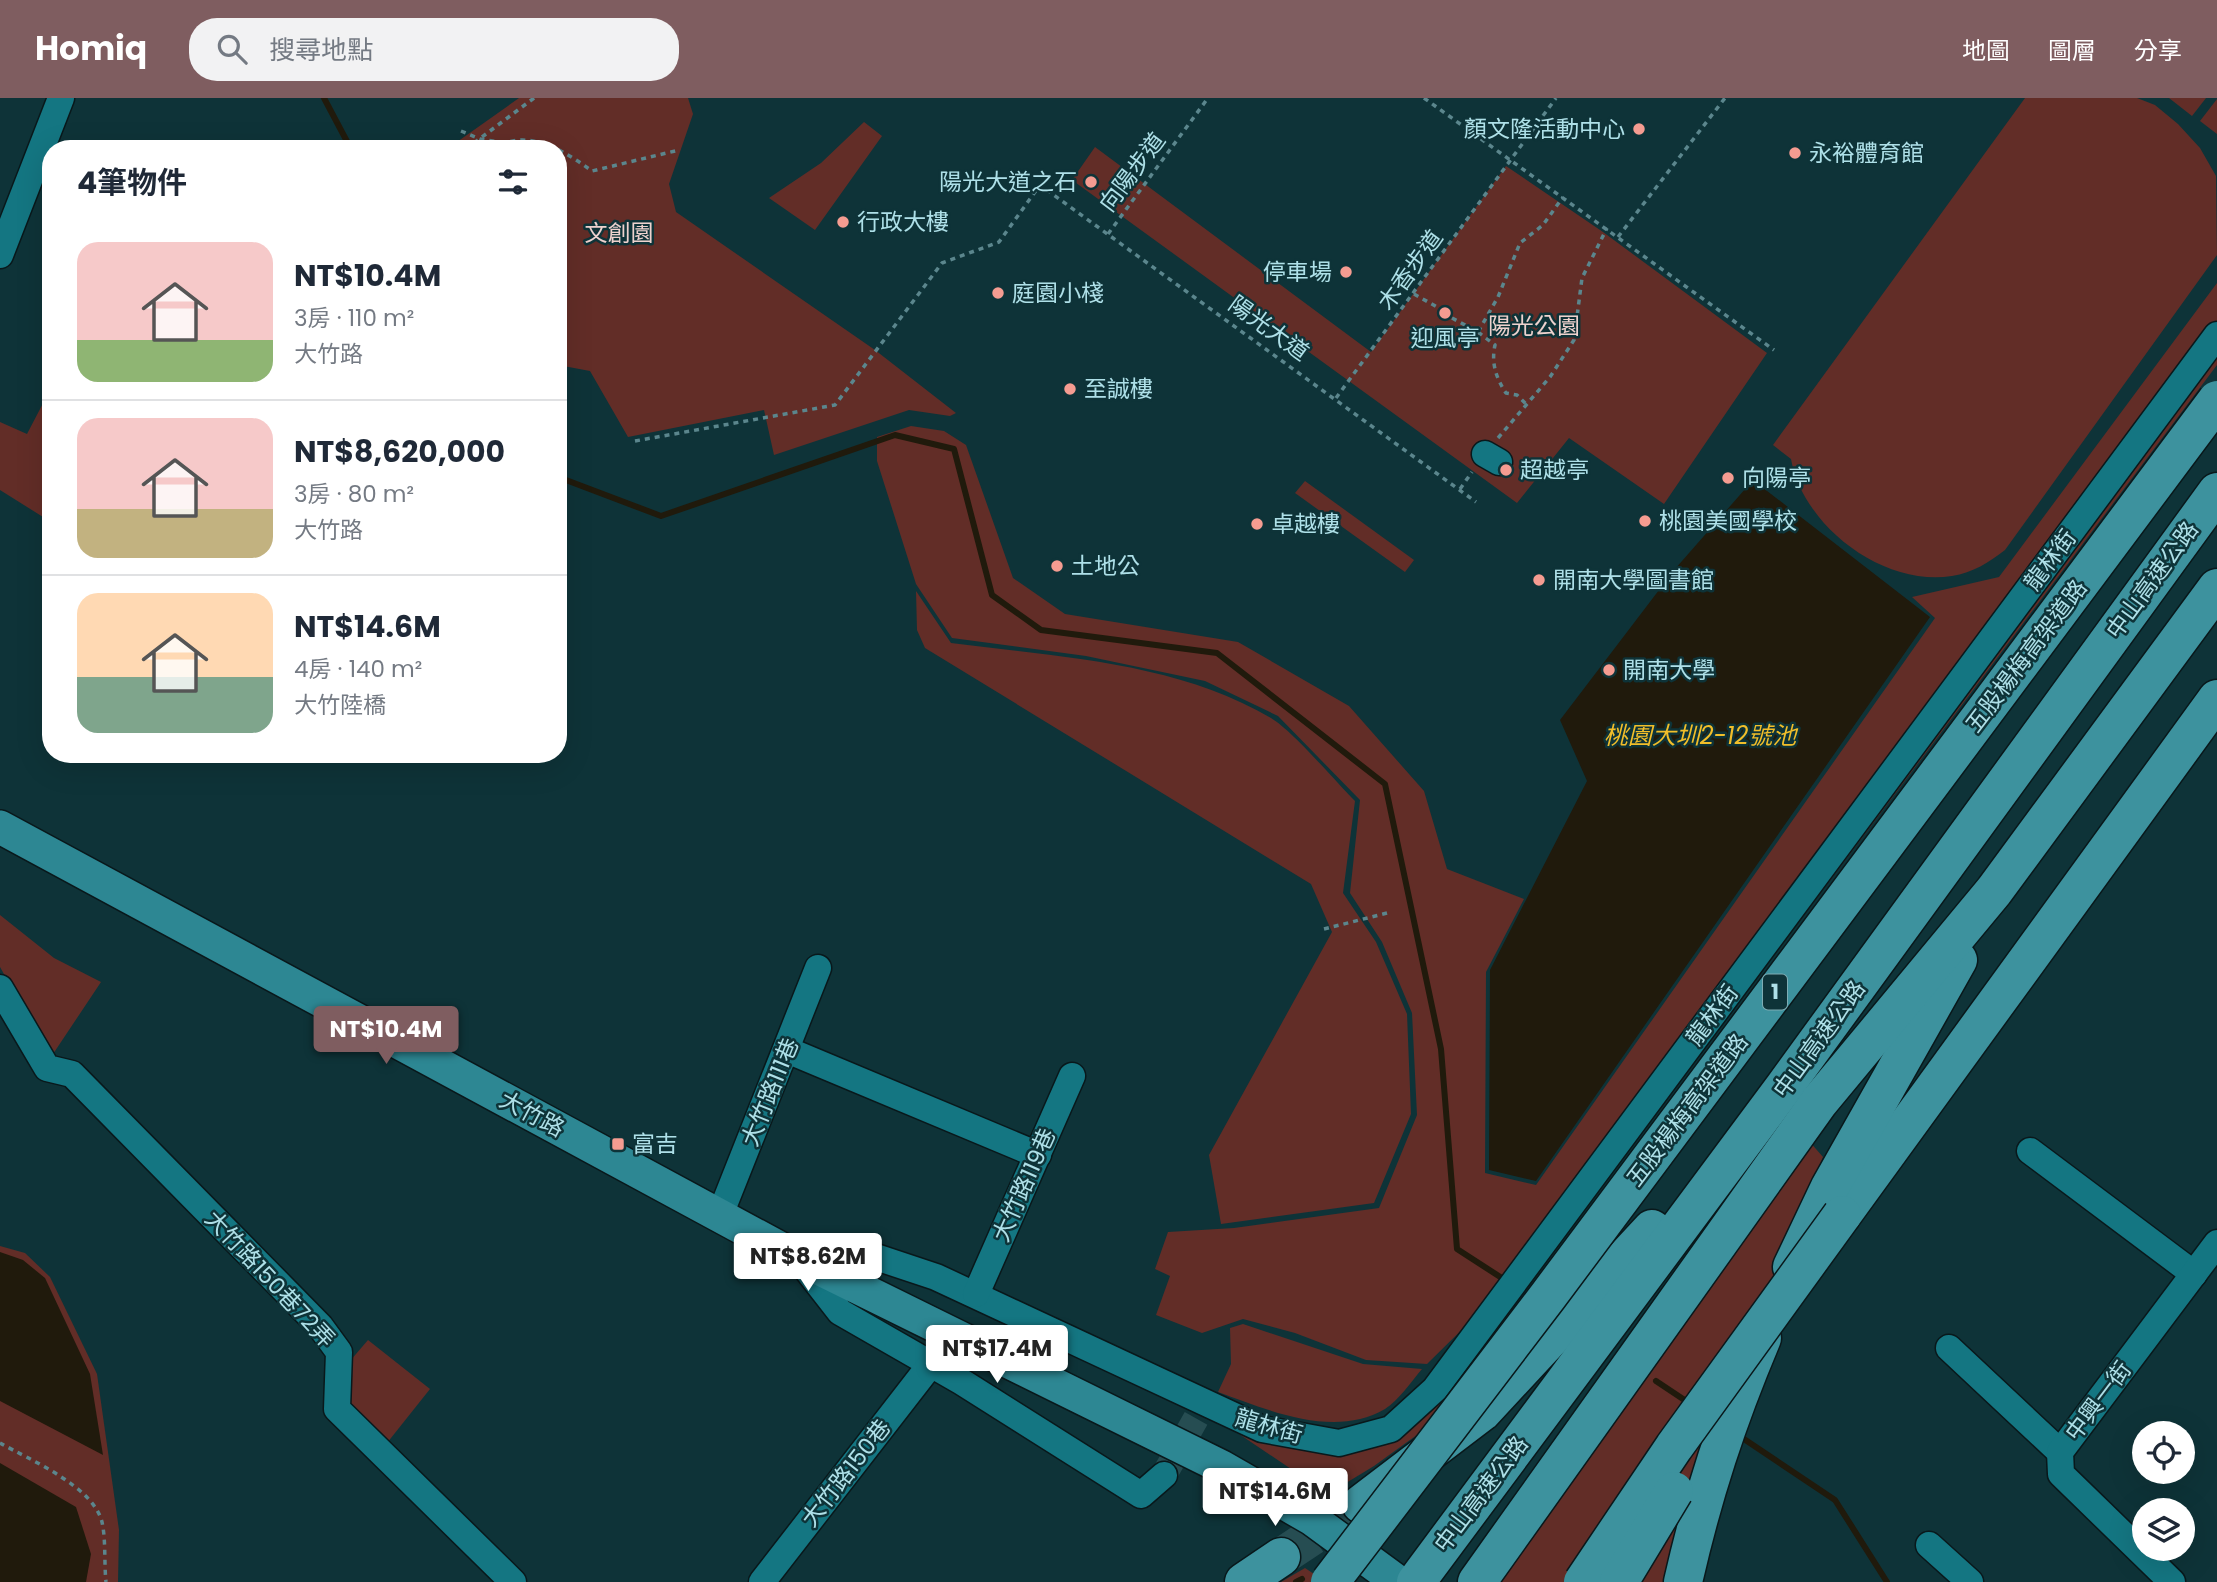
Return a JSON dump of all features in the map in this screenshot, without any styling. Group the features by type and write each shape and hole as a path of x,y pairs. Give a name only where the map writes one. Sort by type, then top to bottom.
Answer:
{"highway":[{"name":"五股楊梅高架道路","path":"1330,1582 1548,1296 2217,400"},
{"name":"中山高速公路","path":"1403,1581 1784,1087 2217,492"},
{"name":"中山高速公路","path":"1476,1582 1819,1102 1993,891 2217,588"},
{"path":"1583,1582 1674,1447 2217,699"},
{"path":"1683,1582 1698,1519 1727,1421 1790,1271 1830,1187 1940,995 1993,891"},
{"path":"1361,1504 1482,1412 1784,1087"},
{"path":"1619,1582 1842,1215"},
{"path":"1244,1582 1281,1557"}],"main road":[{"name":"大竹路","path":"0,827 798,1258 1222,1466 1311,1519 1403,1581"}],"street":[{"path":"45,140 61,98"},
{"path":"0,255 42,147"},
{"name":"龍林街","path":"976,1294 1200,1410 1262,1429 1339,1443 1391,1429 1435,1389 2217,335"},
{"name":"大竹路111巷","path":"720,1215 818,968"},
{"name":"大竹路150巷72弄","path":"0,988 47,1068 72,1074 320,1326 339,1352 337,1409 513,1582"},
{"path":"787,1050 1038,1155"},
{"name":"大竹路119巷","path":"976,1294 1072,1076"},
{"path":"2029,1151 2194,1274"},
{"name":"中興一街","path":"2172,1582 2061,1474 2060,1452 2217,1242"},
{"path":"798,1258 870,1255 976,1294"},
{"path":"798,1258 840,1312 930,1364 1141,1495 1164,1475"},
{"path":"1949,1348 2060,1452"},
{"name":"大竹路150巷","path":"762,1582 930,1364"},
{"path":"1930,1545 1970,1582"}],"path":[{"path":"480,139 534,98"},
{"name":"向陽步道","path":"1108,234 1208,98"},
{"path":"1424,98 1774,350"},
{"name":"木香步道","path":"1336,397 1556,98"},
{"path":"1618,237 1725,98"},
{"path":"461,131 487,140"},
{"path":"567,153 592,171 679,150"},
{"name":"陽光大道","path":"635,440 835,405 942,263 999,242 1040,185 1336,397 1476,502"},
{"path":"1478,332 1498,297 1520,243 1543,225 1563,197"},
{"path":"1460,489 1492,458 1527,405 1565,357 1574,340 1582,278 1607,228"},
{"path":"1414,294 1437,307"},
{"path":"1452,318 1495,345 1492,356 1495,377 1506,393 1517,395 1527,405"},
{"path":"1324,929 1391,912"},
{"path":"0,1443 87,1497 102,1524 106,1582"}],"green space":[{"name":"文創園","path":"519,98 688,98 693,114 669,184 676,212 875,350 956,413 950,416 909,410 774,455 764,410 628,437 590,371 567,367 567,140 460,140"},
{"path":"2025,98 2137,98 2155,105 2178,124 2200,148 2216,176 2217,255 2005,550 1960,575 1926,577 1899,572 1850,547 1829,528 1812,507 1799,484 1791,459 1773,445"},
{"path":"2169,98 2206,98 2192,116"},
{"path":"2217,99 2217,134 2200,121"},
{"path":"864,122 882,136 815,230 769,198 821,163"},
{"name":"陽光公園","path":"1095,147 1371,352 1506,166 1603,232 1767,353 1664,504 1569,438 1517,503 1072,180"},
{"path":"2217,283 2217,365 1534,1275 1493,1299 1427,1364 1366,1360 1295,1333 1243,1319 1202,1333 1156,1315 1170,1276 1155,1269 1168,1232 1234,1228 1379,1208 1417,1115 1412,1013 1382,942 1350,893 1360,800 1278,716 1205,681 1086,656 952,638 916,584 877,461 877,437 911,426 944,431 966,445 1013,578 1065,614 1238,642 1349,706 1424,791 1447,869 1524,899 1486,972 1485,1173 1536,1185 1935,618 1912,597 1999,577"},
{"path":"42,405 42,516 0,490 0,422 27,434"},
{"path":"1305,481 1414,560 1405,572 1295,493"},
{"path":"916,591 951,643 1116,665 1156,673 1234,699 1280,725 1355,801 1343,893 1376,942 1407,1014 1411,1114 1374,1203 1221,1224 1209,1155 1332,932 1311,884 925,648 917,630"},
{"path":"0,915 54,958 101,982 51,1057 0,967"},
{"path":"1809,1141 1823,1157 1773,1278 1683,1582 1493,1582"},
{"path":"0,1246 25,1253 50,1277 97,1374 119,1530 118,1582 0,1582"},
{"path":"1501,1304 1529,1332 1450,1411 1374,1466 1328,1494 1208,1413 1275,1420 1325,1434 1368,1428 1393,1415"},
{"path":"1243,1324 1363,1364 1422,1369 1390,1405 1365,1418 1323,1422 1279,1413 1218,1392 1231,1364 1230,1328"},
{"path":"368,1340 430,1389 387,1443 341,1401 344,1368"},
{"path":"1305,1568 1326,1582 1281,1582"}],"water":[{"name":"桃園大圳2-12號池","path":"1753,480 1930,617 1536,1181 1489,1170 1490,970 1587,781 1560,720 1675,569"},
{"path":"0,1252 23,1260 45,1278 90,1374 103,1455 0,1401"},
{"path":"0,1463 76,1507 91,1554 86,1582 0,1582"}],"waterway":[{"path":"324,98 346,140"},
{"path":"567,480 661,516 895,435 954,449 992,595 1041,630 1217,653 1385,784 1441,1049 1457,1249 1508,1282"},
{"path":"1656,1381 1689,1403"},
{"path":"1738,1435 1835,1500 1887,1582"},
{"path":"1296,1582 1302,1579"}],"tunnel":[{"path":"1164,1475 1198,1415"},
{"path":"1281,1557 1361,1504"}],"place":[{"name":"顏文隆活動中心","path":"1639,129"},
{"name":"永裕體育館","path":"1795,153"},
{"name":"陽光大道之石","path":"1091,182"},
{"name":"行政大樓","path":"843,222"},
{"name":"停車場","path":"1346,272"},
{"name":"庭園小棧","path":"998,293"},
{"name":"迎風亭","path":"1445,313"},
{"name":"至誠樓","path":"1070,389"},
{"name":"超越亭","path":"1506,470"},
{"name":"向陽亭","path":"1728,478"},
{"name":"桃園美國學校","path":"1645,521"},
{"name":"卓越樓","path":"1257,524"},
{"name":"土地公","path":"1057,566"},
{"name":"開南大學圖書館","path":"1539,580"},
{"name":"開南大學","path":"1609,670"},
{"name":"富吉","path":"618,1144"}]}
